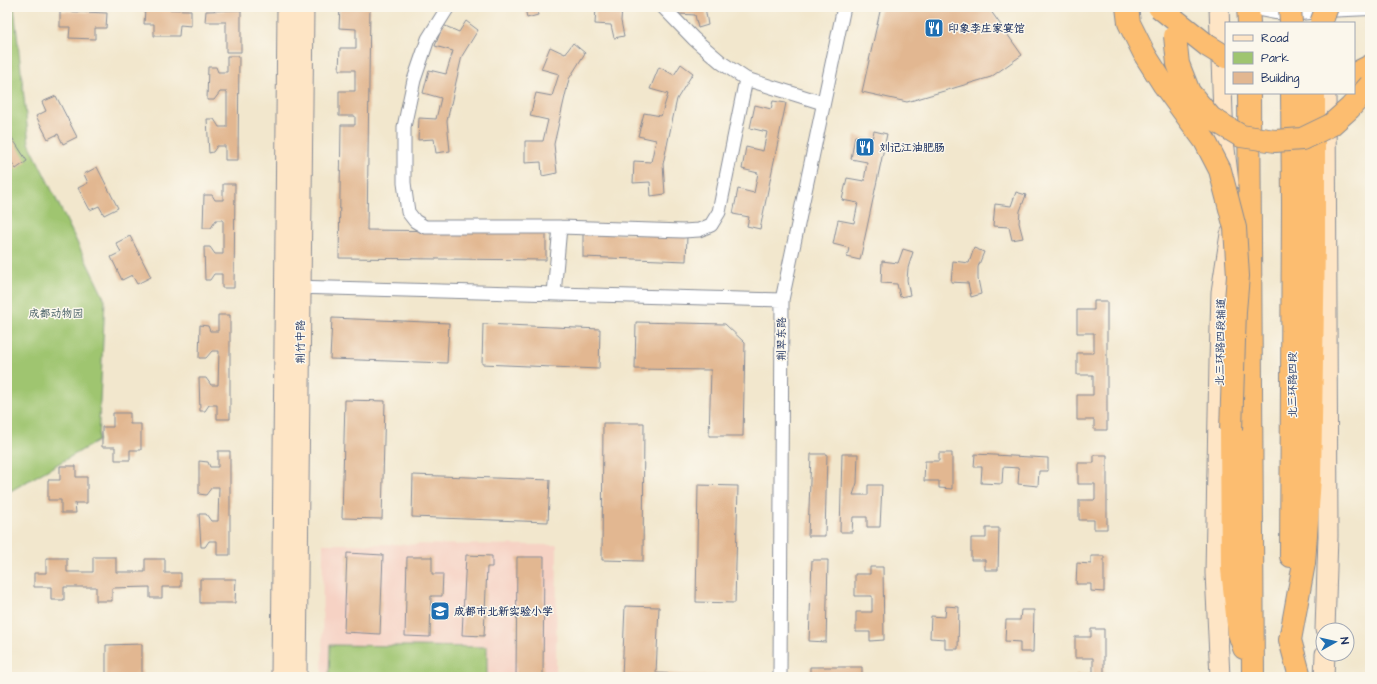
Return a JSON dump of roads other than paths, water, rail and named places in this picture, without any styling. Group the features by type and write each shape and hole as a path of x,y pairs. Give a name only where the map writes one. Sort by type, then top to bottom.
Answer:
{"highway":[{"path":"1127,7 1130,23 1145,55 1164,85 1205,141 1220,170 1235,228 1238,276 1235,311 1231,430 1232,569 1239,633 1253,676"},
{"path":"1160,7 1208,46 1225,56"},
{"path":"1181,7 1176,36 1177,57 1178,64 1189,92 1211,118 1242,136 1275,141 1302,139 1331,125 1350,108 1370,85"},
{"path":"1248,7 1249,22"},
{"path":"1290,7 1291,22"},
{"path":"1355,74 1370,66"},
{"path":"1249,94 1253,676"},
{"name":"北三环路四段","path":"1290,677 1293,204 1292,94"},
{"path":"1300,677 1290,640 1304,563 1310,478 1314,244 1314,94"}],"main road":[{"name":"荆竹中路","path":"287,7 298,677"},
{"name":"荆竹中路","path":"281,677 292,287 304,7"},
{"name":"北三环路四段辅道","path":"1219,7 1224,140 1230,186 1230,230 1221,292 1215,573 1220,677"},
{"path":"1325,622 1328,536 1326,94"},
{"path":"1326,144 1370,98"},
{"path":"1324,677 1325,662"}],"street":[{"path":"448,7 428,38 414,80 404,127 404,183 408,212 415,221 425,227 683,231 699,230 711,225 719,212 746,79"},
{"path":"663,7 694,39 722,63 746,79 823,103"},
{"name":"荆翠东路","path":"780,677 782,300 844,7"},
{"path":"1254,7 1275,12 1324,14 1370,7"},
{"path":"554,294 560,228"},
{"path":"292,287 782,300"}],"place":[{"name":"印象李庄家宴馆","path":"934,28"},
{"name":"刘记江油肥肠","path":"865,147"},
{"name":"成都市北新实验小学","path":"440,611"}],"park label":[{"name":"成都动物园","path":"56,313"}]}
